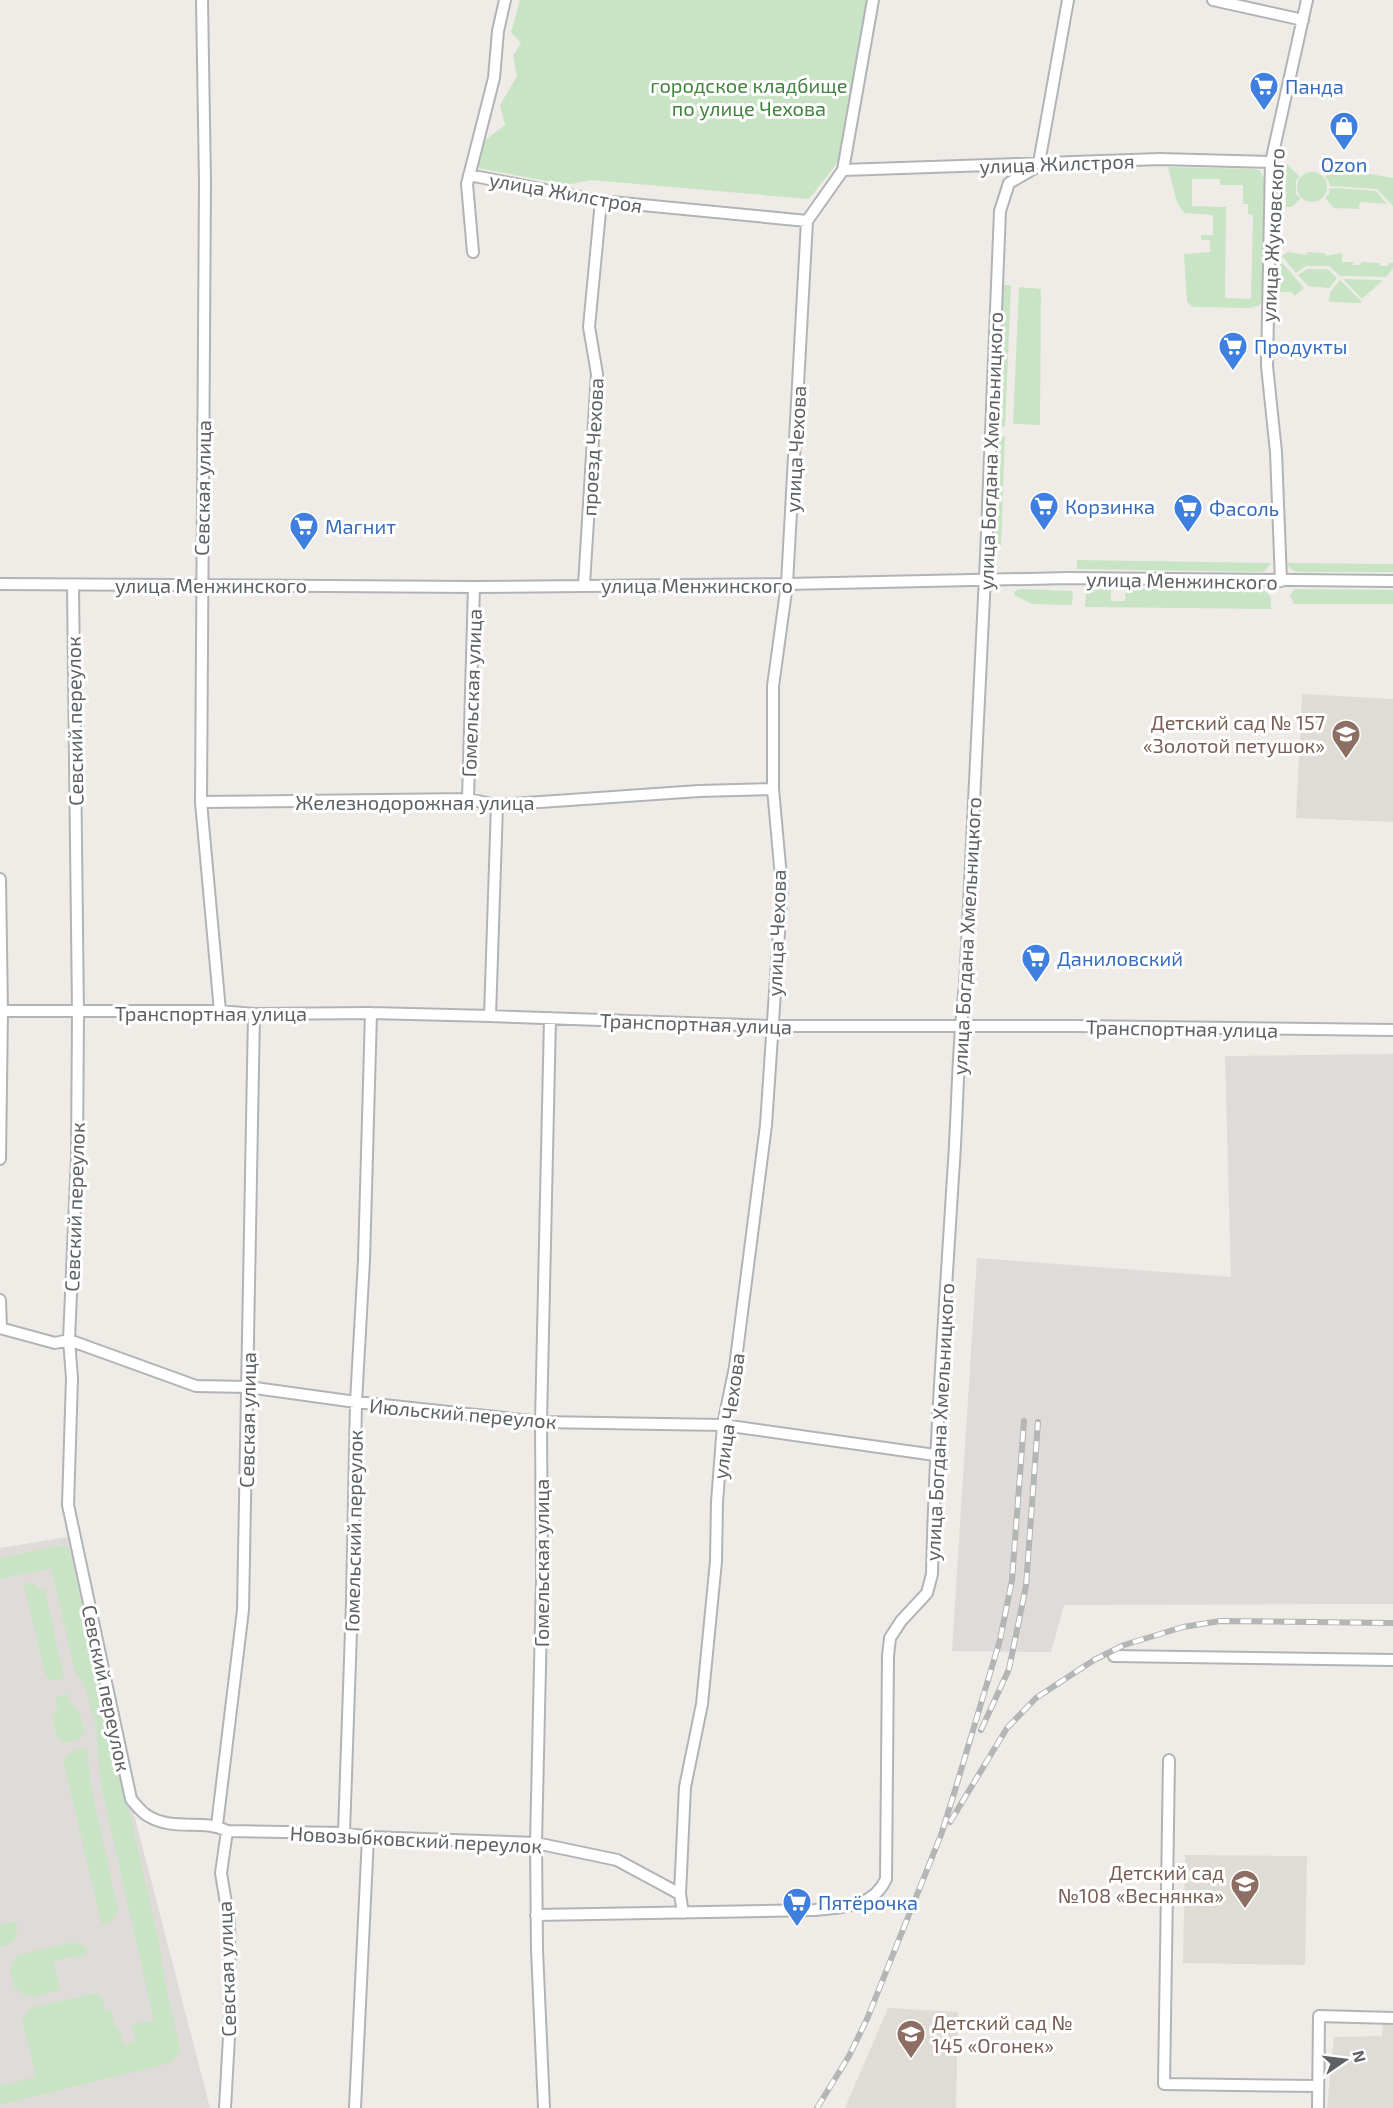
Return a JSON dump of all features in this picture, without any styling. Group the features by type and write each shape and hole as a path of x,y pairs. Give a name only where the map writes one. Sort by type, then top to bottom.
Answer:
{"street":[{"name":"Севская улица","path":"202,0 205,182 201,802 220,1011"},
{"path":"473,252 467,183 494,78 498,31 505,0"},
{"path":"807,221 843,170 873,0"},
{"path":"1039,163 1068,0"},
{"path":"1213,0 1303,21"},
{"name":"улица Жуковского","path":"1281,581 1276,452 1267,366 1271,162 1307,0"},
{"name":"улица Жилстроя","path":"843,170 1160,159 1271,162"},
{"name":"улица Богдана Хмельницкого","path":"683,1912 814,1910 845,1907 866,1901 876,1895 886,1880 890,1638 901,1621 927,1593 932,1574 935,1455 955,1152 960,1026 965,986 1000,211 1008,183 1035,168 1039,163"},
{"name":"улица Жилстроя","path":"469,175 601,201 807,221"},
{"name":"проезд Чехова","path":"584,585 597,374 589,327 601,201"},
{"name":"улица Чехова","path":"683,1912 680,1894 685,1787 702,1704 716,1561 717,1502 723,1425 735,1367 766,1125 782,888 773,789 773,686 787,584 807,221"},
{"name":"улица Менжинского","path":"0,584 474,587 1069,578 1393,581"},
{"name":"Севский переулок","path":"73,586 78,1012 77,1157 69,1340 72,1378 68,1505 130,1799 146,1815"},
{"name":"Гомельская улица","path":"468,799 474,587"},
{"name":"Железнодорожная улица","path":"201,802 468,799 498,805 699,791 773,789"},
{"path":"490,1016 498,805"},
{"path":"0,879 0,1160"},
{"name":"Транспортная улица","path":"1,1011 371,1013 772,1026 1393,1030"},
{"name":"Гомельский переулок","path":"344,1833 356,1402 364,1260 371,1013"},
{"name":"Севская улица","path":"225,2108 230,2019 229,1921 221,1873 222,1828 243,1610 254,1014"},
{"name":"Гомельская улица","path":"544,2108 536,1915 536,1843 542,1578 541,1422 550,1018"},
{"path":"0,1300 0,1328"},
{"name":"Июльский переулок","path":"0,1328 55,1343 69,1340 196,1386 248,1387 356,1402 541,1422 723,1425 935,1455"},
{"path":"1114,1656 1393,1660"},
{"path":"1169,1760 1164,2084 1318,2086"},
{"name":"Новозыбковский переулок","path":"146,1815 168,1825 344,1833 368,1837 536,1843 617,1860 680,1894"},
{"path":"355,2108 368,1837"},
{"path":"536,1915 683,1912"},
{"path":"1318,2108 1319,2016 1393,2018"}],"shaded area":[{"name":"Детский сад № 157 «Золотой петушок»","path":"1302,694 1393,699 1393,822 1296,818"},
{"path":"1393,1054 1393,1604 1064,1605 1051,1652 952,1651 977,1258 1231,1277 1225,1056"},
{"path":"68,1537 134,1814 210,2108 0,2108 0,1548"},
{"name":"Детский сад №108 «Веснянка»","path":"1185,1855 1307,1856 1305,1965 1183,1963"},
{"name":"Детский сад № 145 «Огонек»","path":"888,2008 958,2012 956,2108 845,2108"},
{"path":"1383,2025 1393,2025 1393,2108 1327,2108 1334,2037 1382,2036"}],"green space":[{"name":"городское кладбище по улице Чехова","path":"520,0 868,0 838,162 809,199 591,180 567,185 477,168 485,140 505,125 500,105 517,76 513,56 521,43 511,32"},
{"path":"1285,162 1300,177 1296,180 1296,194 1301,198 1292,207 1286,207"},
{"path":"1168,167 1256,169 1260,171 1264,178 1263,300 1260,305 1251,308 1193,307 1187,302 1184,254 1210,252 1210,240 1201,240 1201,235 1213,235 1213,215 1184,213 1177,202","holes":["1192,179 1220,179 1220,185 1243,185 1243,204 1248,204 1248,214 1253,215 1251,299 1225,298 1226,207 1192,206"]},
{"path":"1335,168 1393,178 1393,206 1377,189 1330,186 1325,177"},
{"path":"1312,172 1318,173 1326,181 1326,193 1318,201 1312,202 1306,201 1298,193 1297,187 1298,181 1306,173"},
{"path":"1329,189 1376,191 1387,204 1360,202 1359,209 1334,208 1325,198 1329,194"},
{"path":"1288,252 1307,255 1307,252 1325,253 1326,256 1342,253 1342,262 1353,262 1353,265 1361,265 1361,262 1380,263 1380,266 1393,263 1393,268 1386,277 1340,276 1329,266 1306,266 1296,273 1282,256"},
{"path":"1280,260 1304,288 1295,296 1291,292 1279,292"},
{"path":"1307,269 1328,269 1337,278 1329,288 1308,286 1298,275"},
{"path":"1343,279 1383,280 1362,299"},
{"path":"1340,280 1361,303 1329,302 1330,293"},
{"path":"1001,285 1011,285 1005,427 1000,427 996,419"},
{"path":"1019,287 1041,289 1040,425 1013,424"},
{"path":"1005,436 1001,546 995,549 996,441"},
{"path":"1077,560 1271,563 1264,572 1077,569"},
{"path":"1286,563 1393,564 1393,572 1297,572"},
{"path":"1089,588 1111,588 1111,601 1125,601 1126,588 1265,591 1271,597 1271,609 1085,607 1086,592"},
{"path":"1021,589 1071,591 1073,593 1072,605 1032,604 1014,595 1015,591"},
{"path":"1294,589 1393,590 1393,604 1294,604 1290,596"},
{"path":"59,1546 69,1548 161,1951 161,1963 180,2049 177,2057 170,2063 0,2105 0,2086 36,2077 22,2019 30,2008 97,1993 98,1997 102,1996 105,2011 111,2010 115,2028 119,2027 123,2045 136,2041 132,2024 154,2021 101,1785 96,1726 84,1684 75,1671 51,1568 0,1579 0,1558"},
{"path":"32,1583 45,1592 64,1678 51,1681 45,1674 24,1584"},
{"path":"67,1694 69,1702 79,1711 85,1732 80,1739 65,1743 57,1737 52,1718 58,1707 55,1697"},
{"path":"82,1748 87,1750 91,1787 118,1910 112,1921 102,1925 63,1760"},
{"path":"16,1921 15,1939 10,1944 0,1947 0,1925"},
{"path":"74,1942 85,1947 87,1954 54,1961 60,1990 40,1996 28,1996 17,1990 11,1972 12,1965 19,1955"}],"railway":[{"path":"817,2108 849,2056 867,2019 941,1835 953,1797 1000,1640 1012,1580 1024,1421"},
{"path":"981,1730 1009,1669 1026,1586 1038,1422"},
{"path":"950,1822 1007,1728 1036,1698 1094,1660 1124,1645 1183,1627 1220,1621 1393,1623"}],"place":[{"name":"Панда","path":"1264,112"},
{"name":"Ozon","path":"1344,152"},
{"name":"Продукты","path":"1233,372"},
{"name":"Корзинка","path":"1044,532"},
{"name":"Фасоль","path":"1188,534"},
{"name":"Магнит","path":"304,552"},
{"name":"Детский сад № 157 «Золотой петушок»","path":"1346,760"},
{"name":"Даниловский","path":"1036,984"},
{"name":"Детский сад №108 «Веснянка»","path":"1245,1910"},
{"name":"Пятёрочка","path":"797,1928"},
{"name":"Детский сад № 145 «Огонек»","path":"911,2060"}]}
